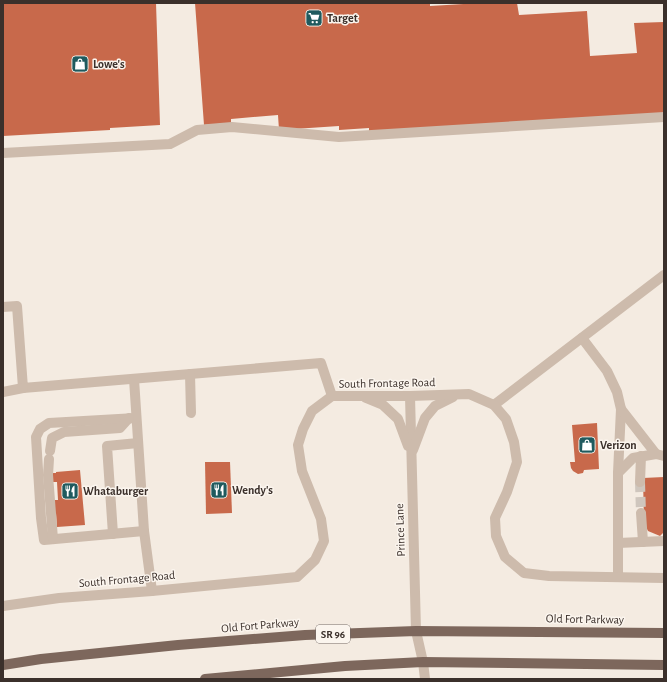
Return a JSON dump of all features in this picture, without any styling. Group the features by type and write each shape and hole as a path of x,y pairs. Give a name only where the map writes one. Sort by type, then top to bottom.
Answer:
{"main road":[{"name":"Old Fort Parkway","path":"3,665 41,659 178,645 305,635 416,630 664,633"},
{"path":"205,679 345,666 423,662 664,665"}],"street":[{"path":"3,153 170,144 197,130 232,127 339,137 664,117"},
{"path":"494,405 664,276"},
{"path":"3,307 17,306 23,388"},
{"path":"582,338 607,371 617,392 621,409 618,472 618,577"},
{"path":"3,392 23,388 321,363 332,396"},
{"path":"190,374 192,413"},
{"path":"134,379 133,418 138,443 144,531 152,591"},
{"name":"South Frontage Road","path":"3,606 59,598 152,591 297,577 315,560 324,541 321,519 302,471 298,445 303,429 312,411 332,396 470,394 494,405 506,419 514,442 517,462 507,492 495,518 496,536 505,558 524,573 549,576 664,578"},
{"path":"411,456 425,418 435,406 457,395"},
{"path":"360,396 383,405 398,419 411,456"},
{"name":"Prince Lane","path":"410,396 416,630 423,662 424,679"},
{"path":"621,409 660,455"},
{"path":"53,539 48,475 52,438 64,432 120,428 133,418"},
{"path":"133,418 49,423 40,429 36,437 41,518 44,540 144,531"},
{"path":"114,534 107,446 138,443"},
{"path":"618,472 633,458 660,455"},
{"path":"640,482 642,456"},
{"path":"641,513 643,542"},
{"path":"618,543 664,542"}],"building":[{"name":"Lowe's","path":"3,3 156,3 160,125 110,128 110,130 3,136"},
{"path":"195,3 430,3 430,6 480,3 517,3 519,15 587,11 590,56 637,53 634,23 664,22 664,113 369,133 369,128 339,130 339,126 279,130 278,115 231,119 231,123 204,125"},
{"path":"597,423 599,469 584,470 583,473 578,474 571,468 570,462 575,462 572,425"},
{"path":"205,462 230,462 232,513 206,514"},
{"name":"Whataburger","path":"80,470 85,525 57,527 56,513 53,513 53,500 58,500 57,482 53,482 53,473"},
{"path":"664,477 664,532 660,536 648,531 644,523 643,478"}],"tunnel":[{"path":"640,482 641,513"}],"place":[{"name":"Target","path":"314,18"},
{"name":"Lowe's","path":"80,64"},
{"name":"Verizon","path":"587,445"},
{"name":"Wendy's","path":"219,490"},
{"name":"Whataburger","path":"70,491"}]}
